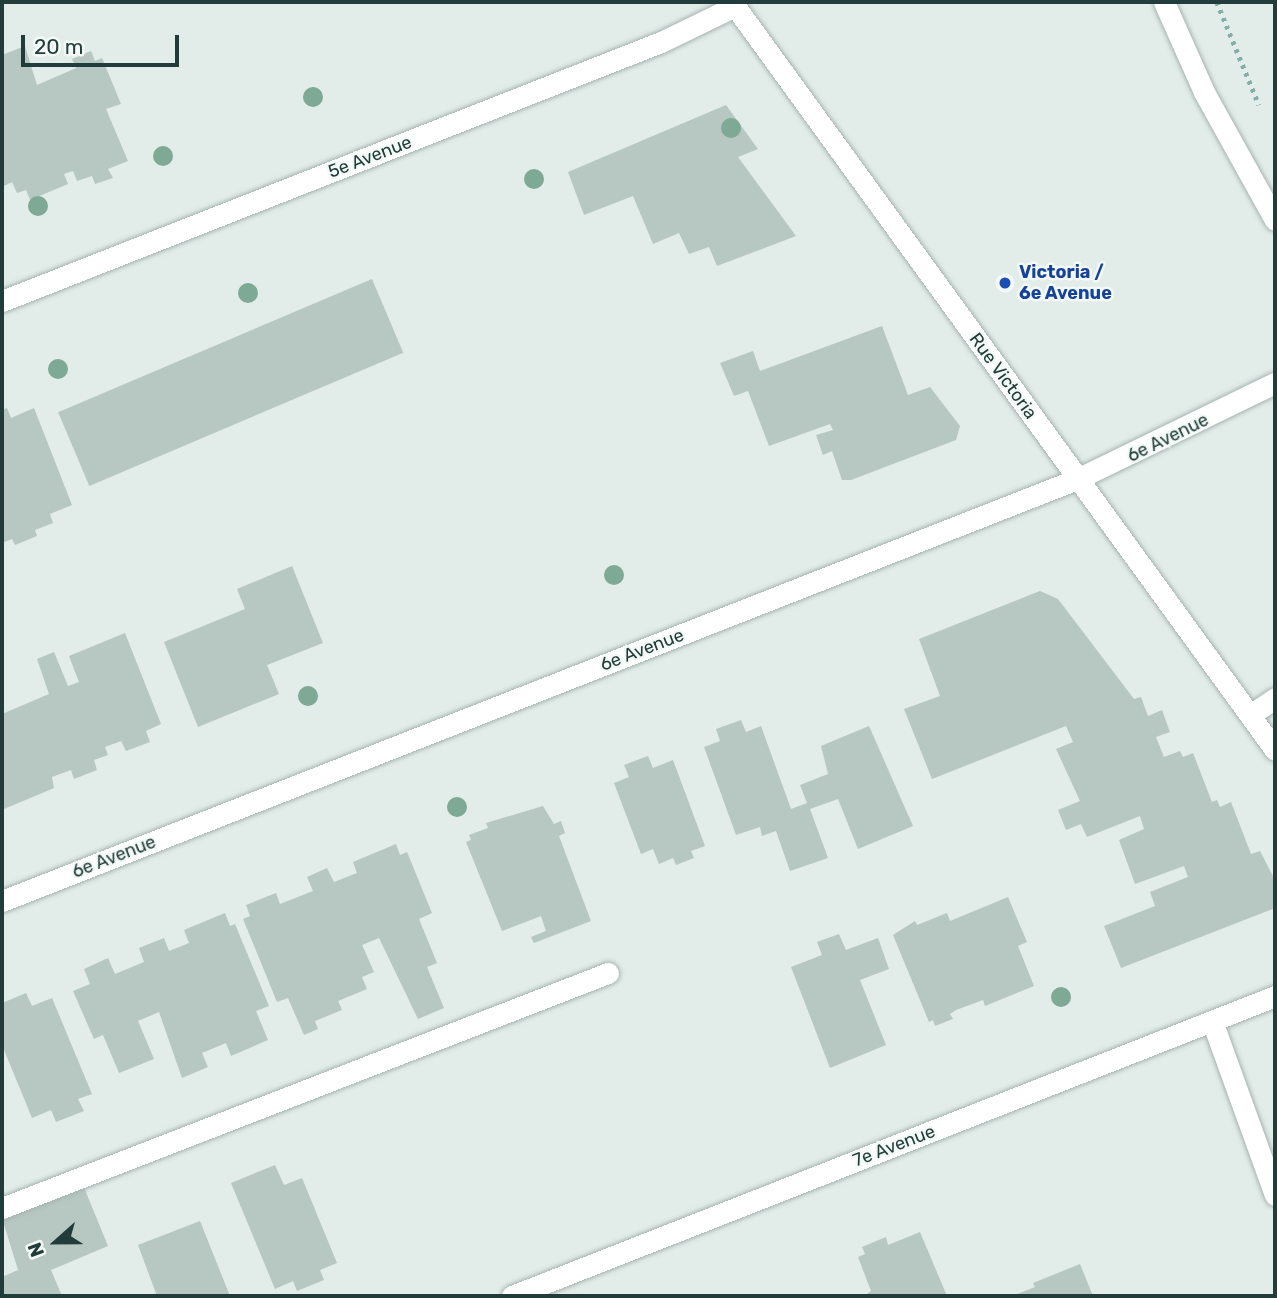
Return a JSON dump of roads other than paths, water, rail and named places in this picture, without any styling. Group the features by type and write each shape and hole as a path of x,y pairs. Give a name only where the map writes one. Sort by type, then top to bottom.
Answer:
{"street":[{"path":"1164,2 1204,92 1275,220"},
{"name":"5e Avenue","path":"2,301 649,47 736,3"},
{"name":"Rue Victoria","path":"736,3 1275,750"},
{"name":"6e Avenue","path":"2,901 1077,479 1275,383"},
{"path":"1250,715 1275,698"},
{"path":"2,1208 608,972"},
{"name":"7e Avenue","path":"512,1296 1275,996"},
{"path":"1212,1021 1275,1195"}],"place":[{"name":"Victoria / 6e Avenue","path":"1005,283"}]}
